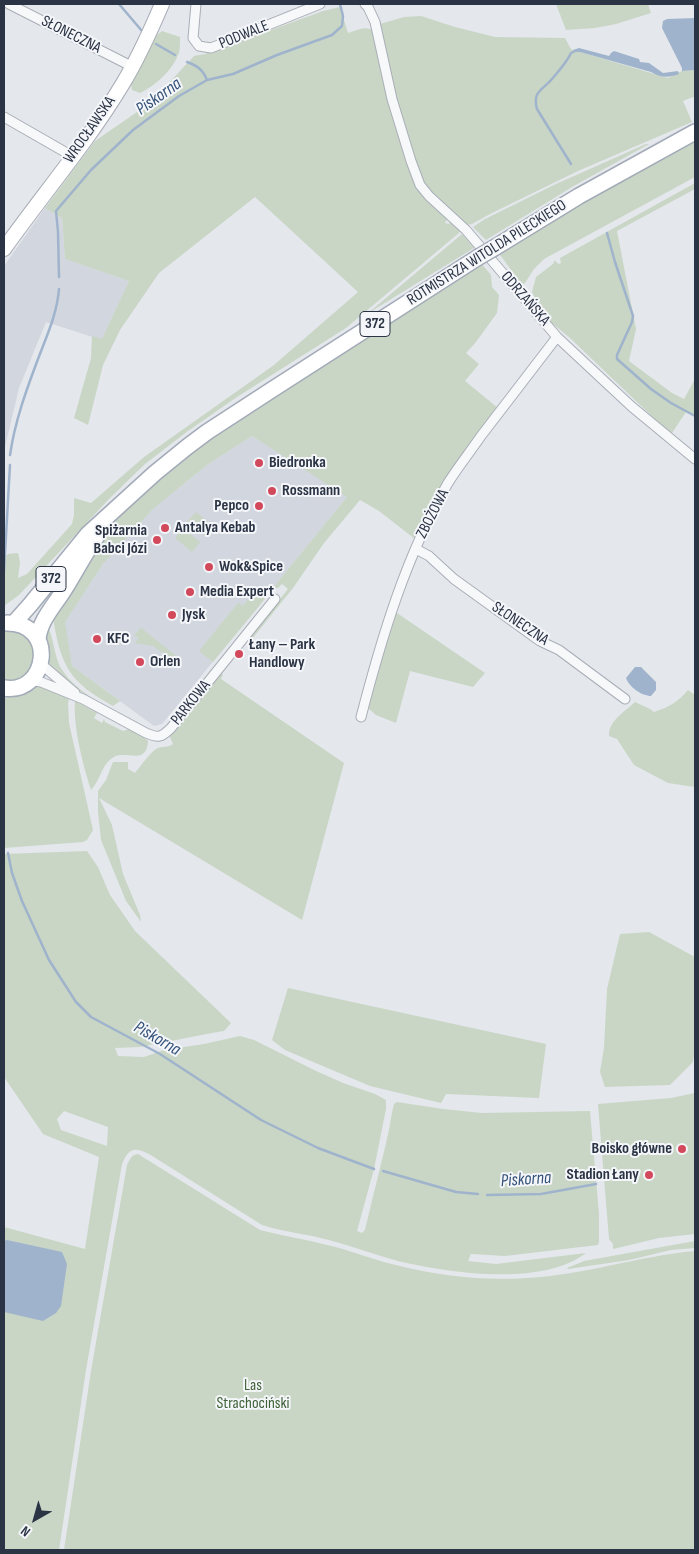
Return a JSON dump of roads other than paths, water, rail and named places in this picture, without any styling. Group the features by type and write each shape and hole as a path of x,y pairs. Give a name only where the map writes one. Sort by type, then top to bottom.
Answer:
{"main road":[{"name":"WROCŁAWSKA","path":"4,248 109,105 132,67 162,4"},
{"name":"ROTMISTRZA WITOLDA PILECKIEGO","path":"9,623 30,605 88,534 155,473 207,432 494,248 579,196 695,132"},
{"name":"ROTMISTRZA WITOLDA PILECKIEGO","path":"38,639 38,632 45,617 63,592 94,539 116,508"},
{"name":"372","path":"9,623 28,628 38,639 42,652 41,664"},
{"path":"5,689 19,687 30,680 41,664"}],"street":[{"name":"SŁONECZNA","path":"9,4 132,67"},
{"name":"PODWALE","path":"196,4 193,38 199,46 211,48 320,4"},
{"name":"ODRZAŃSKA","path":"365,4 375,22 392,99 420,185 466,230 558,337 631,406 695,459"},
{"path":"4,117 72,156"},
{"name":"ZBOŻOWA","path":"361,717 400,584 425,526 461,464 558,337"},
{"name":"SŁONECZNA","path":"416,549 428,556 454,578 540,641 559,650 625,699"},
{"name":"PARKOWA","path":"83,699 146,733 160,737 171,728 275,599"},
{"path":"41,664 83,699"},
{"path":"30,680 41,682 83,699"}],"water":[{"path":"695,18 695,70 682,71 662,28 663,21 667,19"},
{"path":"579,48 609,56 614,51 639,59 640,62 649,63 663,73 678,71 679,74 668,77 662,76 573,50"},
{"path":"635,667 641,667 656,682 656,690 651,696 640,693 633,688 626,678"},
{"path":"7,1240 62,1252 67,1264 61,1306 56,1313 43,1321 4,1312 4,1241"}],"waterway":[{"path":"119,4 142,31"},
{"name":"Piskorna","path":"59,277 56,211 91,170 133,130 179,96 207,80 233,74 277,55 332,35 342,26 343,16 340,4"},
{"path":"156,44 175,55"},
{"path":"571,164 537,109 536,98 539,91 549,83 571,53 575,51"},
{"path":"187,62 200,69 207,80"},
{"path":"607,233 633,316 617,359 651,389 695,416"},
{"name":"Piskorna","path":"10,455 21,406 51,324 59,289"},
{"name":"Piskorna","path":"4,571 10,465"},
{"name":"Piskorna","path":"8,853 12,873 22,901 49,960 76,1002 91,1017 160,1054 261,1120 318,1148 374,1169"},
{"name":"Piskorna","path":"383,1171 456,1192 478,1194"},
{"name":"Piskorna","path":"487,1195 541,1194 596,1184"}],"place":[{"name":"Biedronka","path":"259,463"},
{"name":"Rossmann","path":"272,491"},
{"name":"Pepco","path":"259,506"},
{"name":"Antalya Kebab","path":"165,528"},
{"name":"Spiżarnia Babci Józi","path":"157,540"},
{"name":"Wok&Spice","path":"209,567"},
{"name":"Media Expert","path":"190,592"},
{"name":"Jysk","path":"172,615"},
{"name":"KFC","path":"97,639"},
{"name":"Łany – Park Handlowy","path":"239,654"},
{"name":"Orlen","path":"140,662"},
{"name":"Boisko główne","path":"682,1149"},
{"name":"Stadion Łany","path":"649,1175"}],"park label":[{"name":"Las Strachociński","path":"253,1395"}]}
